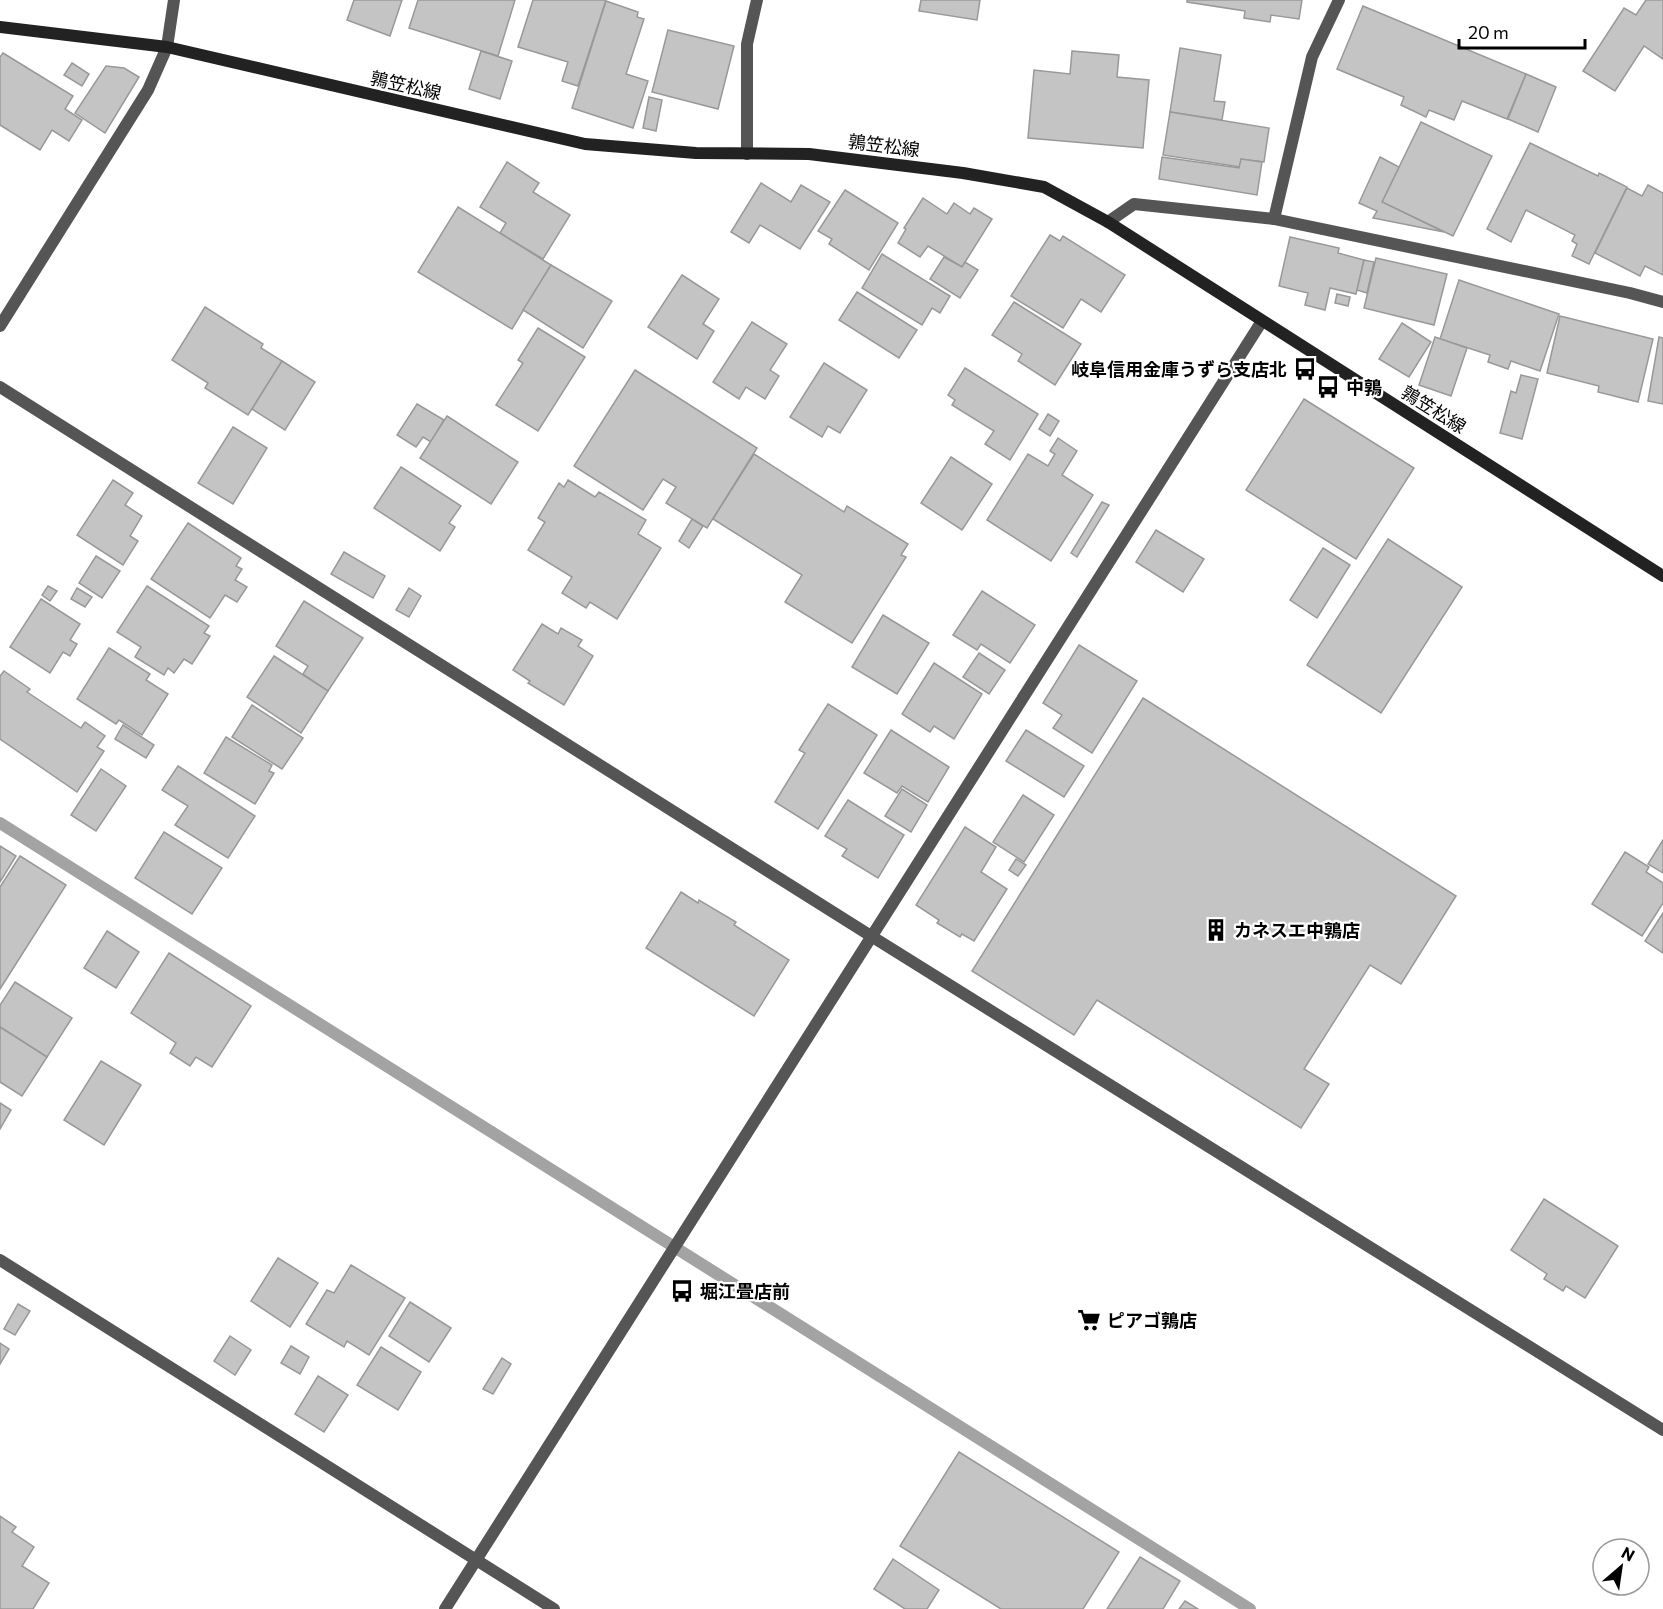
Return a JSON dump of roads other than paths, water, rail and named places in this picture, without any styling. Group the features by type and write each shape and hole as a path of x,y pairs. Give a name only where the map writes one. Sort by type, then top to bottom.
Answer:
{"main road":[{"name":"鶉笠松線","path":"0,27 167,47 585,144 696,153 809,154 1044,186 1108,222 1663,576"}],"street":[{"path":"0,326 148,90 167,47 174,0"},
{"path":"747,154 747,44 757,0"},
{"path":"1274,219 1312,57 1339,0"},
{"path":"1108,222 1134,204 1274,219 1630,293 1663,302"},
{"path":"446,1609 1262,321"},
{"path":"0,387 1663,1431"},
{"path":"0,1260 554,1609"}],"waterway":[{"path":"0,823 1250,1609"}],"place":[{"name":"岐阜信用金庫うずら支店北","path":"1305,369"},
{"name":"中鶉","path":"1328,387"},
{"name":"カネスエ中鶉店","path":"1216,930"},
{"name":"堀江畳店前","path":"682,1291"},
{"name":"ピアゴ鶉店","path":"1089,1320"}]}
